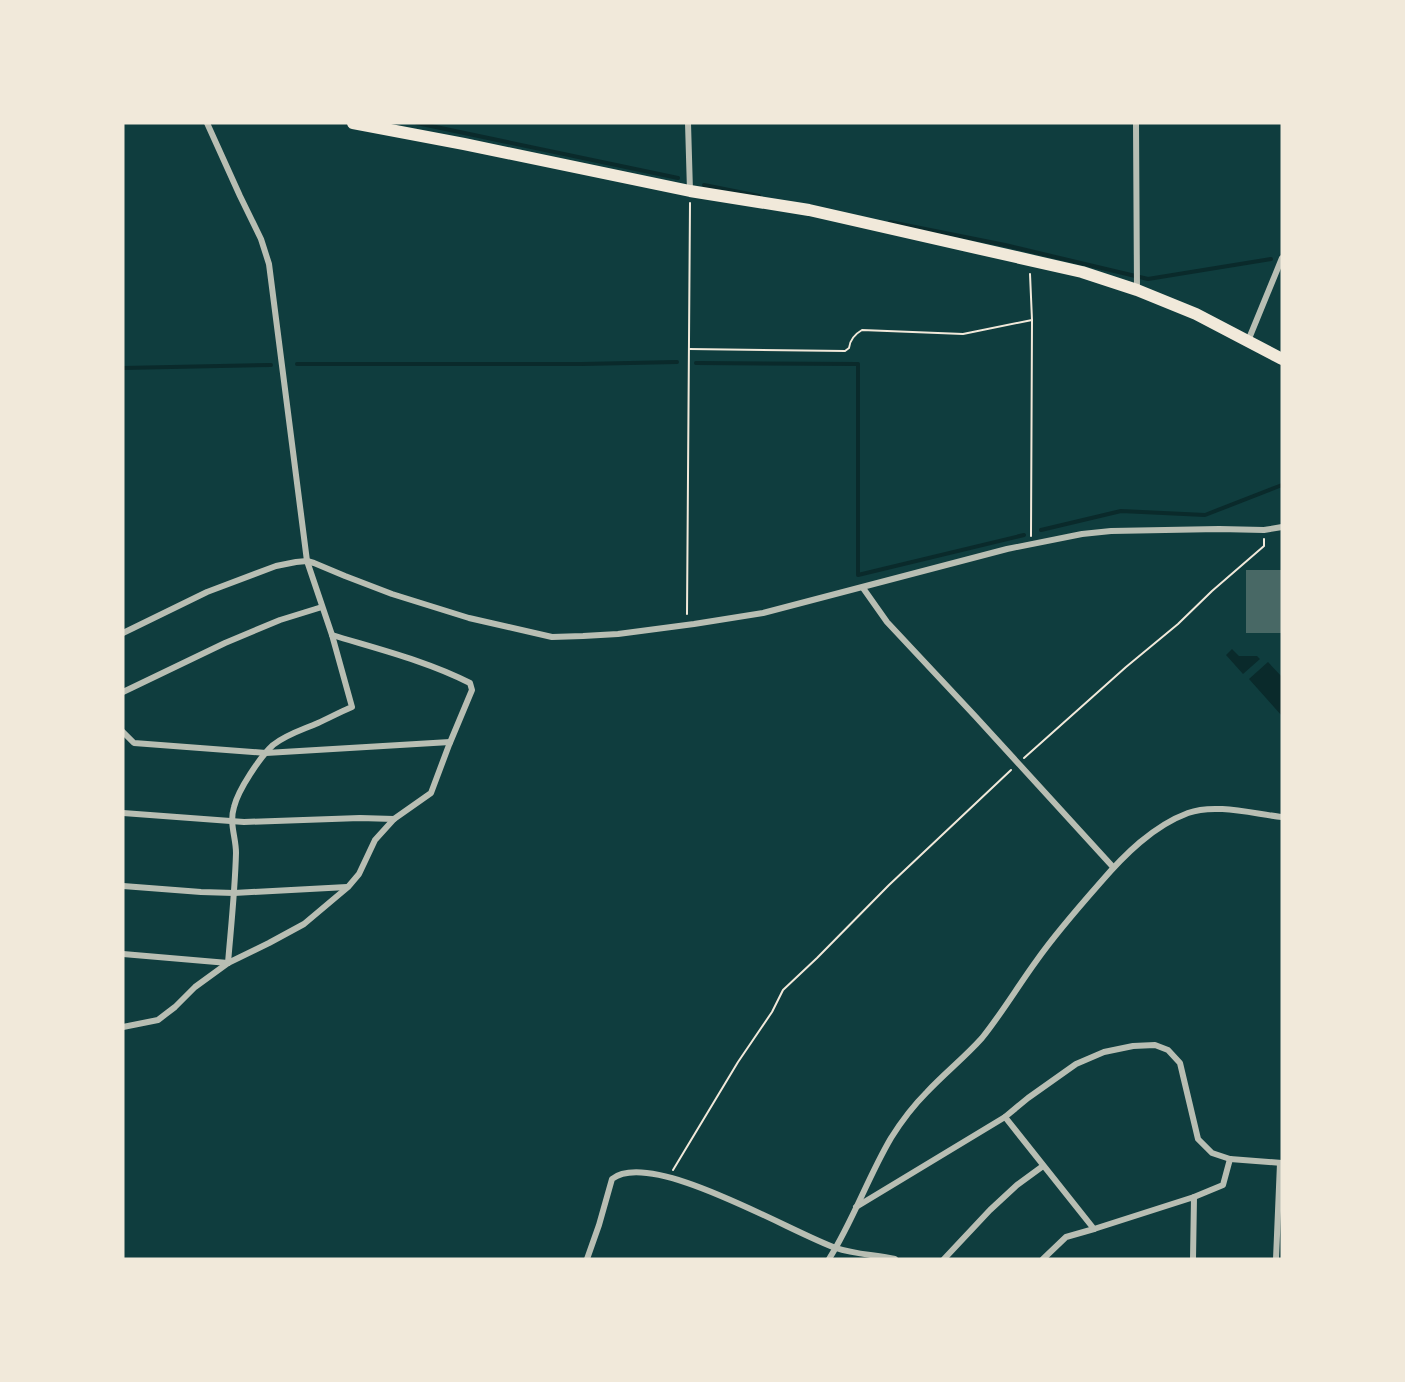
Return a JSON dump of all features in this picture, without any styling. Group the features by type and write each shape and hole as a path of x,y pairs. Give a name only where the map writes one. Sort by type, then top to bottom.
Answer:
{"main road":[{"path":"354,123 690,191 808,210 1082,272 1137,290 1196,314 1282,359"}],"street":[{"path":"207,123 261,239 269,264 307,561 332,634 352,707 291,733 273,745 243,787 234,805 231,820 236,844 235,879 228,963"},
{"path":"688,123 690,191"},
{"path":"1136,123 1137,290"},
{"path":"1248,340 1282,258"},
{"path":"123,633 207,592 276,566 307,561 437,608 552,637 618,634 763,614 967,559 1082,534 1111,531 1264,530 1282,527"},
{"path":"863,588 887,622 1113,867"},
{"path":"123,692 225,643 280,620 322,607"},
{"path":"123,1027 158,1020 195,987 228,963 269,944 304,924 348,887 358,874 375,840 394,819 431,793 472,690 470,683 410,659 332,634"},
{"path":"123,732 134,743 266,753 450,742"},
{"path":"829,1259 891,1139 908,1114 983,1036 1050,942 1113,867 1152,833 1185,814 1197,810 1226,810 1282,817"},
{"path":"123,813 244,822 394,819"},
{"path":"123,886 234,893 348,887"},
{"path":"123,954 228,963"},
{"path":"856,1208 1005,1117 1076,1064 1104,1052 1133,1046 1155,1045 1168,1050 1180,1063 1198,1139 1212,1153 1230,1159 1281,1163 1276,1259"},
{"path":"1005,1117 1094,1229"},
{"path":"1043,1259 1066,1237 1194,1197 1223,1185 1230,1159"},
{"path":"944,1259 997,1203 1043,1166"},
{"path":"587,1259 612,1179 624,1174 642,1172 694,1186 738,1202 836,1248 895,1259"},
{"path":"1193,1259 1194,1197"}],"path":[{"path":"687,625 690,191"},
{"path":"1029,260 1032,320 1031,544"},
{"path":"689,349 845,351 849,348 850,341 856,333 862,330 963,334 1032,320"},
{"path":"668,1178 738,1062 772,1012 783,990 1018,764 1264,546 1264,530"}],"water":[{"path":"1232,649 1239,656 1257,656 1260,659 1243,674 1226,655"},
{"path":"1268,662 1282,677 1282,716 1249,679"}],"building":[{"path":"1246,570 1282,570 1282,633 1246,633"}],"waterway":[{"path":"417,123 678,178"},
{"path":"704,185 759,196"},
{"path":"890,222 1005,245 1148,279 1271,259"},
{"path":"297,364 677,362"},
{"path":"696,363 858,364 858,575 1024,535"},
{"path":"123,368 271,365"},
{"path":"1041,530 1121,511 1205,515 1282,485"}]}
